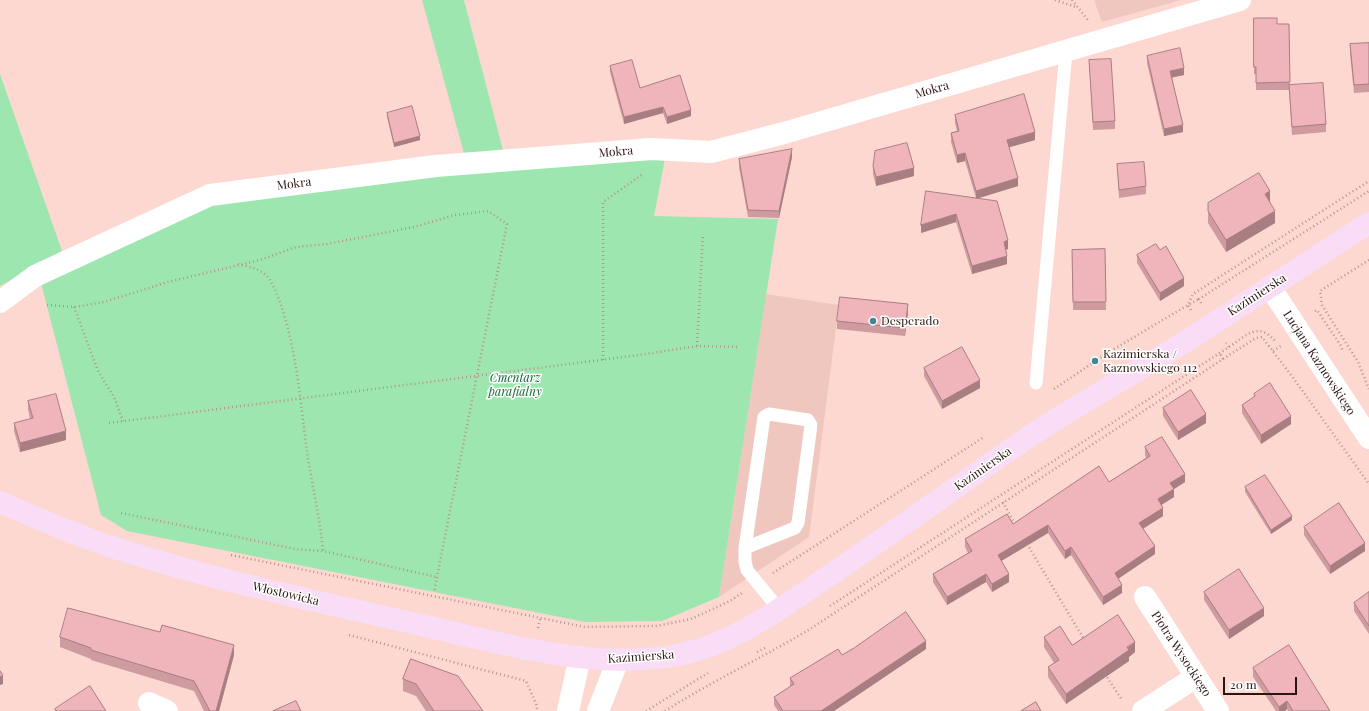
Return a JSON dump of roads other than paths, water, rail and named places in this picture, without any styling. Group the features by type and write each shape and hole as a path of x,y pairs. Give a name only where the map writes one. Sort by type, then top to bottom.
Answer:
{"main road":[{"name":"Kazimierska","path":"580,657 618,660 673,656 715,644 746,628 880,541 1030,437 1204,330 1369,223"},
{"name":"Włostowicka","path":"0,502 106,545 216,577 533,650 580,657"}],"street":[{"name":"Mokra","path":"0,302 36,276 210,195 436,166 651,149 711,152 784,133 1240,0"},
{"name":"Lucjana Kaznowskiego","path":"1270,287 1369,438"},
{"name":"Piotra Wysockiego","path":"1144,597 1218,711"},
{"path":"568,711 580,657"},
{"path":"598,711 618,660"},
{"path":"1134,708 1196,678"}],"lane":[{"path":"1036,383 1066,51"},
{"path":"745,548 795,528 798,523 812,425 808,420 769,414 764,417 745,548 745,561 747,570 778,608"}],"place":[{"name":"Desperado","path":"873,321"},
{"name":"Kazimierska / Kaznowskiego 112","path":"1095,361"}],"park label":[{"name":"Cmentarz parafialny","path":"515,385"}]}
